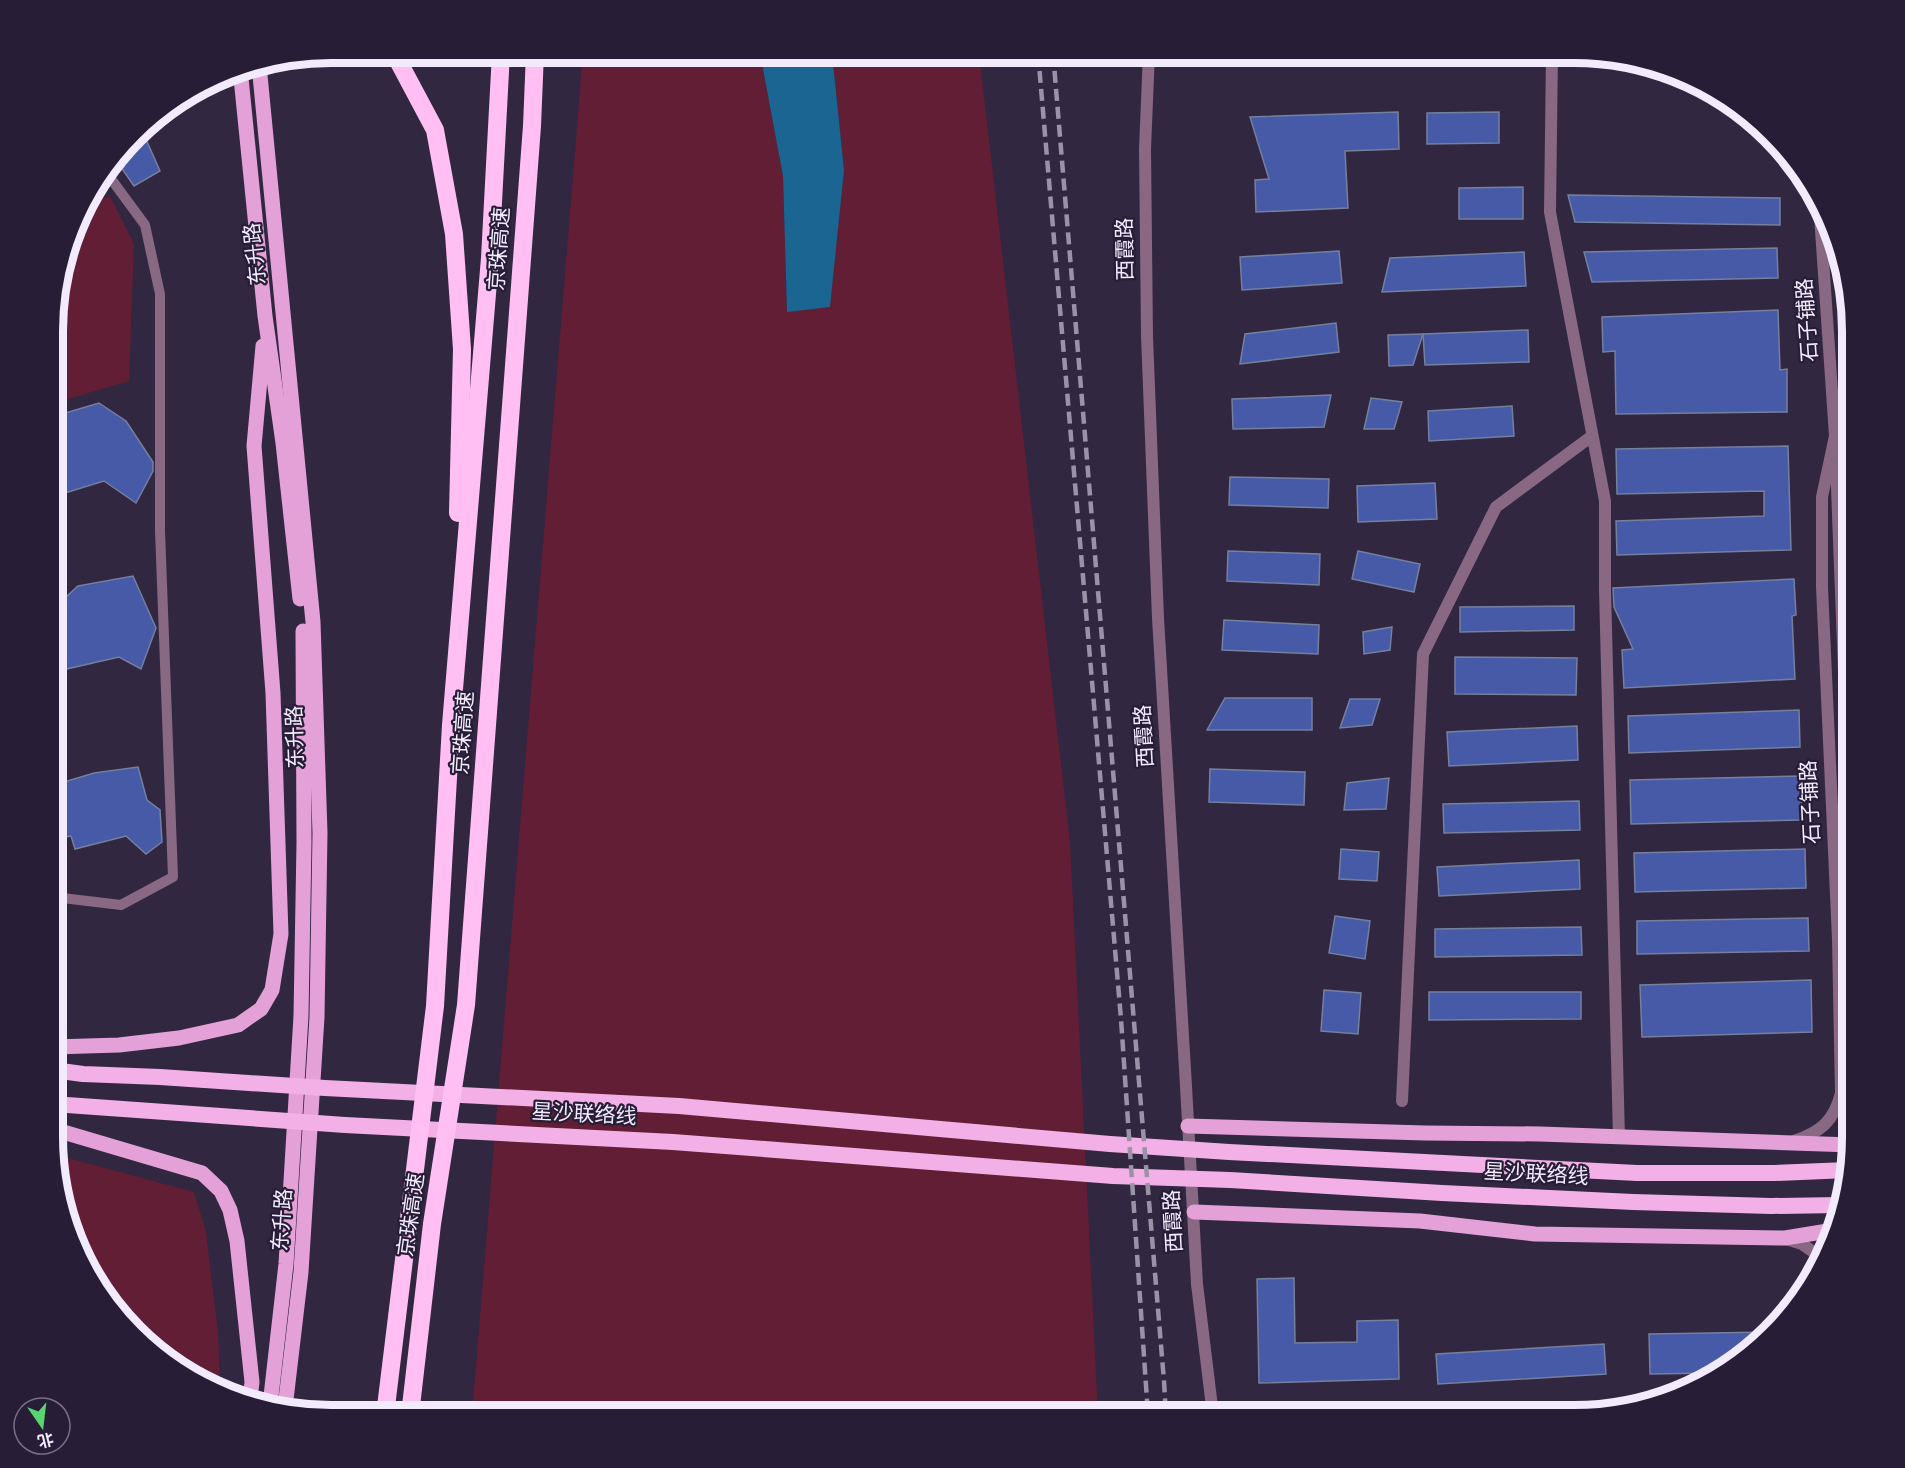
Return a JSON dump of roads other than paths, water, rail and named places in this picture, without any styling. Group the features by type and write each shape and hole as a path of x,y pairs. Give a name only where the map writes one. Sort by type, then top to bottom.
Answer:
{"highway":[{"path":"400,63 435,129 454,234 462,349 451,725"},
{"name":"京珠高速","path":"386,1405 435,1006 451,725 490,258 500,63"},
{"name":"京珠高速","path":"411,1405 432,1224 466,1005 536,63"},
{"path":"63,1071 325,1088 679,1106 1110,1144 1229,1152 1637,1173 1775,1173 1840,1170"},
{"name":"星沙联络线","path":"63,1105 345,1125 673,1142 1113,1176 1230,1180 1633,1202 1771,1206 1833,1205"}],"main road":[{"name":"东升路","path":"260,73 313,622 320,833 317,1017 301,1272 286,1401"},
{"name":"东升路","path":"241,78 265,316 283,443 303,625 304,843 301,1016 286,1264 271,1398"},
{"path":"63,1047 119,1045 179,1038 238,1025 261,1010 272,990 281,922 273,693 254,446 265,316"},
{"path":"1188,1126 1540,1134 1842,1144"},
{"path":"63,1132 202,1173 221,1191 230,1210 237,1241 252,1382 251,1393"},
{"path":"1194,1212 1420,1221 1535,1234 1785,1238 1825,1232"}],"street":[{"name":"西霞路","path":"1149,63 1145,149 1146,336 1158,618 1197,1284 1212,1405"},
{"path":"1552,63 1550,212 1605,501 1605,589 1619,1138"},
{"name":"石子铺路","path":"1821,226 1835,436 1842,619"},
{"path":"1402,1101 1423,654 1496,507 1593,436"},
{"name":"石子铺路","path":"1835,436 1842,459"},
{"name":"石子铺路","path":"1792,1142 1807,1137 1830,1120 1838,1106 1841,1093 1838,939 1822,576 1822,497 1835,436"},
{"path":"1785,1238 1802,1244 1815,1253"}],"lane":[{"path":"63,898 121,906 173,877 160,531 160,294 145,225 111,178"}],"water":[{"path":"762,63 833,63 844,170 830,307 787,312 783,176"}],"railway":[{"path":"1039,63 1121,1019 1147,1405"},
{"path":"1054,63 1165,1405"}]}
